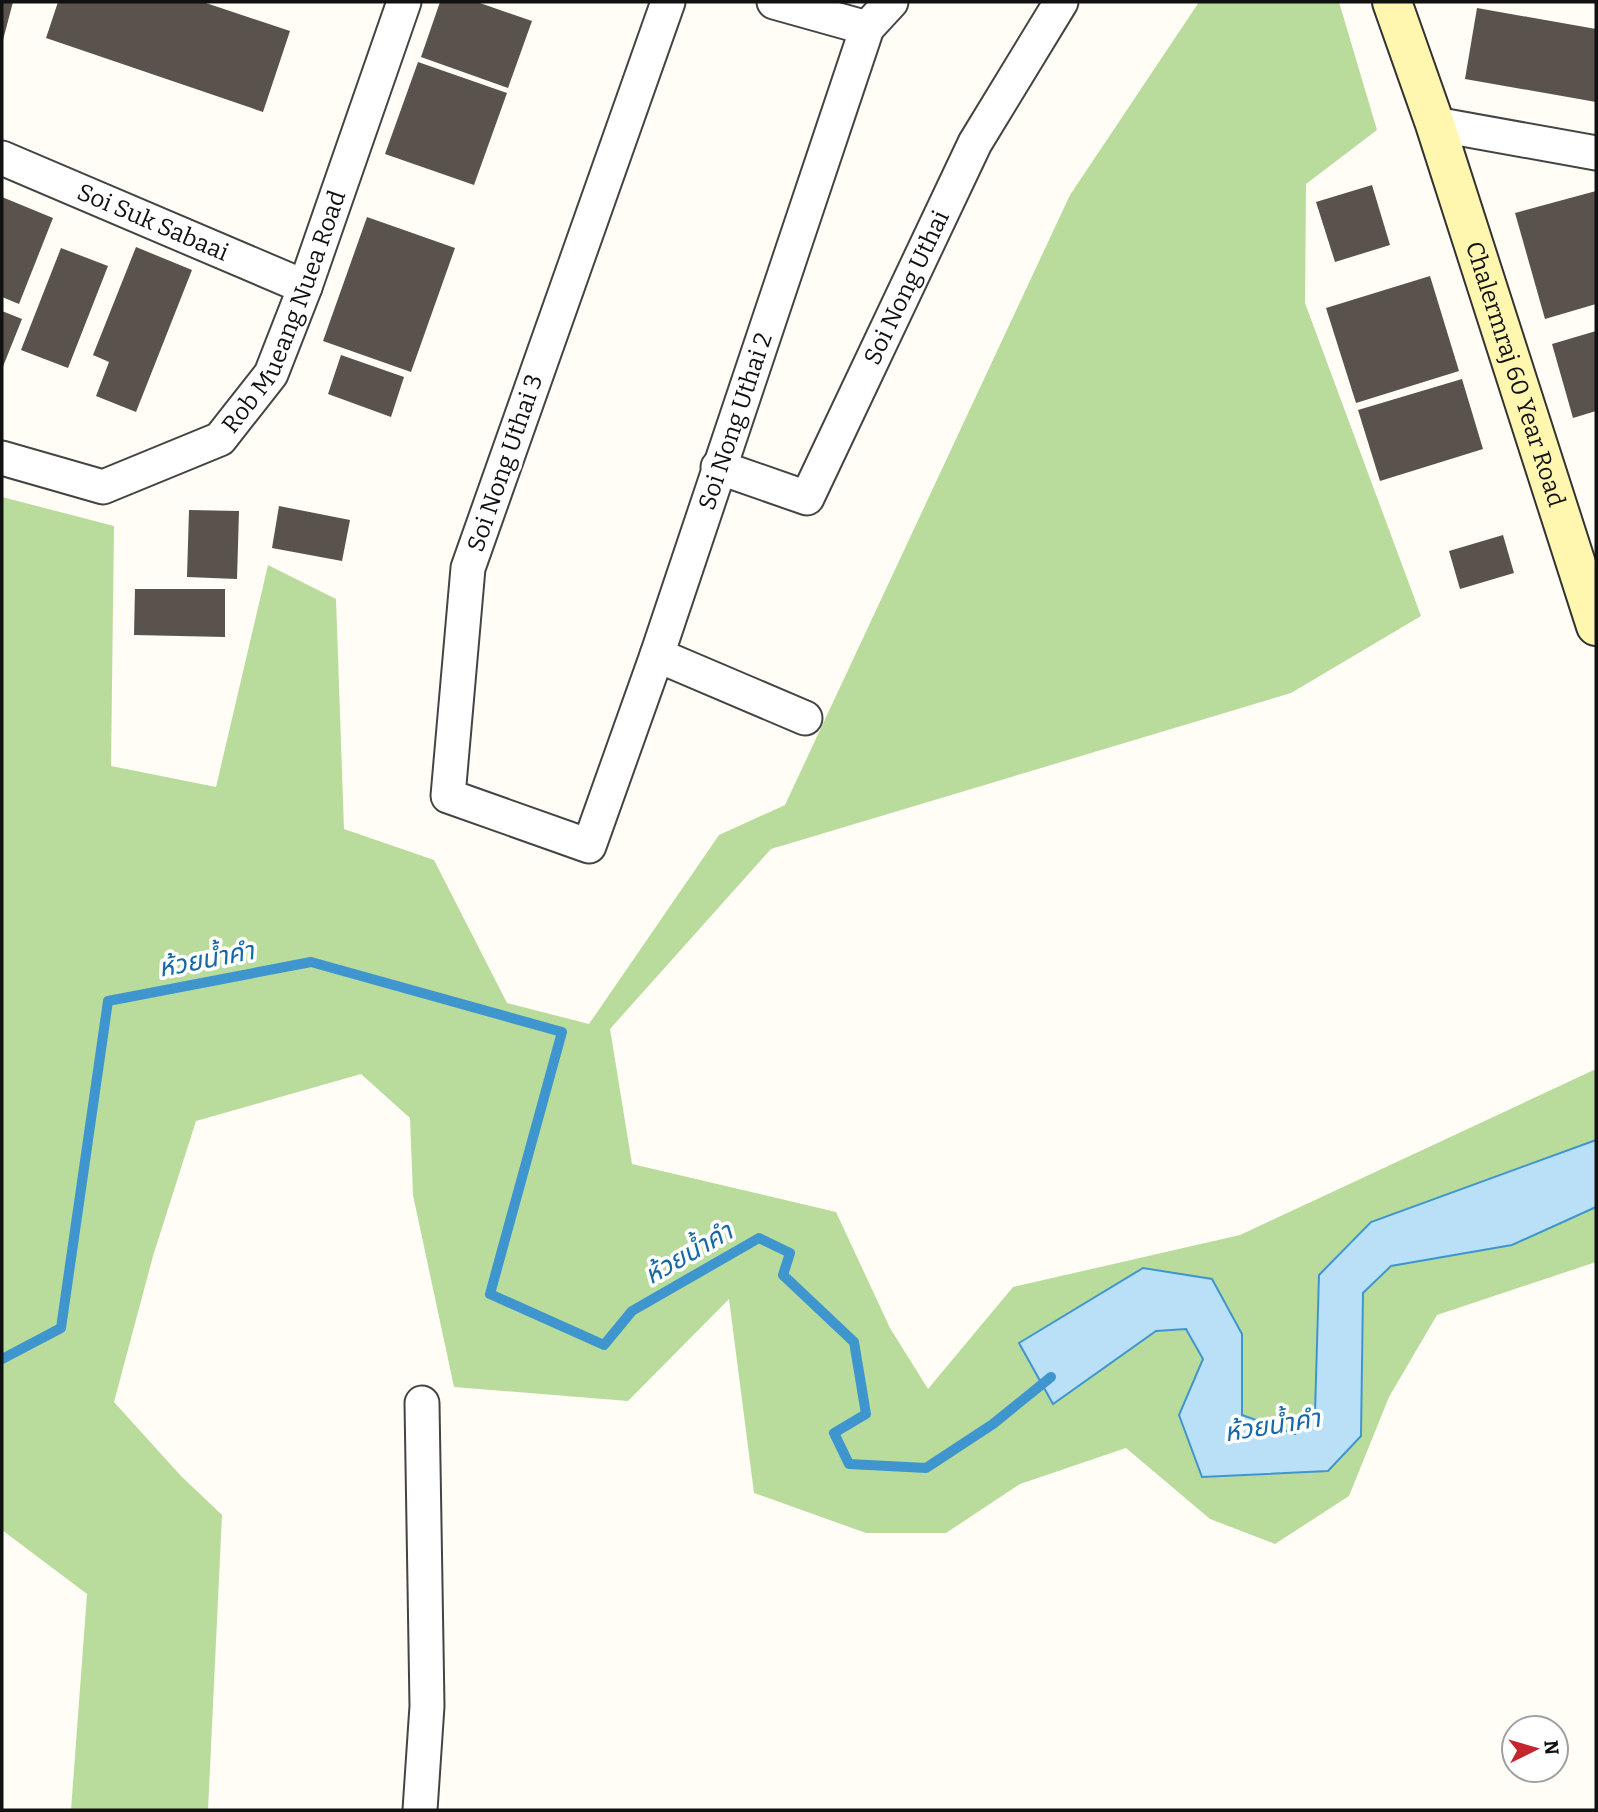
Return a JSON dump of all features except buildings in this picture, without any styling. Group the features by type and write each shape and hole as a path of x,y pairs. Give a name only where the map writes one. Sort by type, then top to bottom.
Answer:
{"street":[{"name":"Rob Mueang Nuea Road","path":"2,458 103,488 220,439 271,374 305,287 404,2"},
{"name":"Soi Nong Uthai 3","path":"589,846 448,796 468,568 668,2"},
{"path":"774,2 867,28"},
{"name":"Soi Nong Uthai 2","path":"589,846 657,655 867,28 891,2"},
{"name":"Soi Nong Uthai","path":"718,467 807,498 975,143 1061,2"},
{"name":"Chalermraj 60 Year Road","path":"1392,2 1435,124 1596,626"},
{"path":"1435,124 1596,153"},
{"name":"Soi Suk Sabaai","path":"2,158 305,287"},
{"path":"657,655 805,718"},
{"path":"420,1810 427,1706 422,1402"}],"green space":[{"path":"1199,2 1339,2 1377,130 1306,184 1305,303 1421,616 1291,693 771,849 610,1029 632,1164 836,1212 890,1328 928,1389 1013,1287 1240,1235 1596,1069 1596,1262 1437,1315 1389,1397 1349,1496 1275,1544 1210,1519 1126,1448 1020,1484 946,1533 866,1533 754,1493 729,1299 628,1401 454,1387 413,1195 410,1118 361,1074 196,1121 153,1256 114,1402 181,1476 222,1515 208,1810 71,1810 87,1594 2,1530 2,497 114,526 111,766 216,787 268,565 336,599 344,829 434,860 507,1003 589,1024 719,835 785,805 1070,195"}],"water":[{"path":"1596,1140 1596,1207 1512,1245 1391,1266 1363,1293 1361,1436 1328,1471 1202,1477 1179,1415 1203,1359 1186,1329 1156,1331 1053,1404 1019,1343 1143,1268 1212,1279 1242,1334 1242,1415 1295,1434 1315,1413 1319,1275 1371,1222"}],"waterway":[{"name":"ห้วยน้ำคำ","path":"2,1359 61,1328 108,1001 311,962 562,1032 490,1294 604,1345 632,1311 759,1238 790,1253 783,1275 854,1342 866,1414 834,1433 849,1464 926,1468 993,1424 1051,1377"}]}
